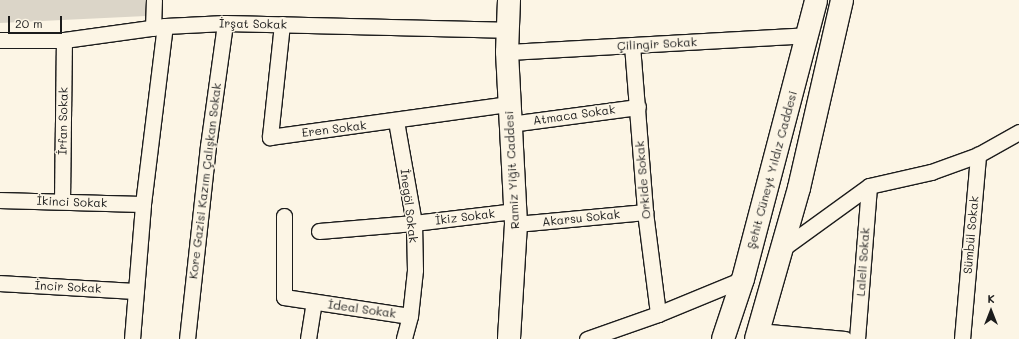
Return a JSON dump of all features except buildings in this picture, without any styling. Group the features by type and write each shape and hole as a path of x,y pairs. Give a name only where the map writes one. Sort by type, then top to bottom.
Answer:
{"main road":[{"name":"Ramiz Yiğit Caddesi","path":"509,0 506,30 516,218 509,339"},
{"name":"Şehit Cüneyt Yıldız Caddesi","path":"723,339 743,279 816,0"},
{"path":"757,335 799,188 842,0"}],"street":[{"path":"132,339 159,27 154,0"},
{"name":"İrşat Sokak","path":"0,40 64,40 159,27 225,23 506,30"},
{"name":"Kore Gazisi Kazım Çalışkan Sokak","path":"187,339 208,146 225,23"},
{"name":"Eren Sokak","path":"282,24 270,137 396,121 510,114"},
{"name":"Çilingir Sokak","path":"507,52 808,35"},
{"name":"İrfan Sokak","path":"62,201 64,40"},
{"name":"Orkide Sokak","path":"632,45 645,212 658,314"},
{"name":"Atmaca Sokak","path":"510,114 638,107"},
{"name":"İnegöl Sokak","path":"396,121 414,223 416,270 410,316 404,339"},
{"path":"782,249 869,186 932,172 978,156 1019,132"},
{"name":"Sümbül Sokak","path":"962,339 978,156"},
{"name":"Laleli Sokak","path":"857,339 869,186"},
{"name":"İkinci Sokak","path":"0,200 143,204"},
{"name":"Akarsu Sokak","path":"516,218 645,212"},
{"name":"İdeal Sokak","path":"284,216 284,297 314,303 410,316"},
{"name":"İkiz Sokak","path":"319,231 414,223 516,218"},
{"path":"587,339 658,314 743,279"},
{"name":"İncir Sokak","path":"0,283 136,291"},
{"name":"İdeal Sokak","path":"308,339 314,303"},
{"path":"757,335 845,339"}],"shaded area":[{"path":"0,0 146,0 146,16 0,23"}]}
